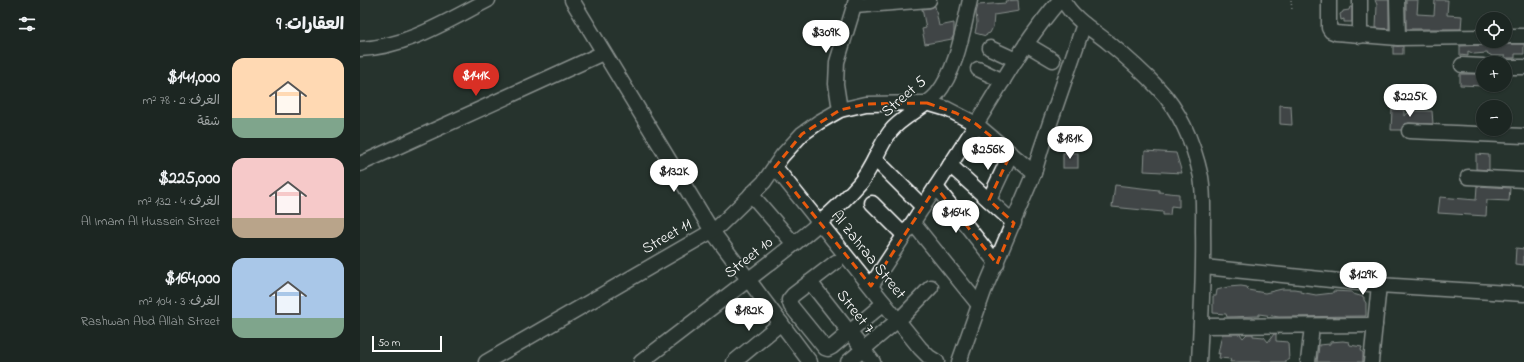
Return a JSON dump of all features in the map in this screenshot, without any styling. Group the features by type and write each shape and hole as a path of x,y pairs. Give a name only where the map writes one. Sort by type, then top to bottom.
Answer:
{"street":[{"path":"360,49 384,47 415,37 488,0"},
{"path":"572,0 712,231 810,362"},
{"path":"840,110 836,84 837,62 856,3 929,0"},
{"name":"Street 5","path":"819,223 860,182 891,130 937,94 947,78 956,56 970,0"},
{"path":"871,286 936,187 1026,44 1041,22 1062,0 1071,13 1135,65 1160,90 1178,112 1196,158 1201,178 1203,199 1204,267 1199,362"},
{"path":"1329,0 1329,28 1331,31 1336,33 1398,38 1476,37"},
{"path":"1360,0 1360,36"},
{"path":"1397,0 1398,38"},
{"path":"958,362 996,264 1034,173 1040,149 1084,24"},
{"path":"1512,36 1524,36"},
{"path":"1026,44 1054,60"},
{"path":"990,48 1016,60"},
{"path":"360,164 603,53"},
{"path":"1462,65 1476,66"},
{"path":"1512,67 1524,67"},
{"path":"978,69 1003,80"},
{"name":"Street 11","path":"486,362 712,231 764,182 782,156 802,134 840,110 866,104 927,103 947,109 976,124 1034,173"},
{"path":"1409,131 1524,136"},
{"path":"989,200 1011,153"},
{"path":"875,159 923,207"},
{"path":"950,165 1014,223"},
{"name":"Al Zahraa Street","path":"775,167 920,348 929,357 937,362"},
{"path":"1468,177 1524,180"},
{"path":"936,187 996,264"},
{"path":"751,194 794,244"},
{"path":"872,203 904,235"},
{"name":"Street 10","path":"641,362 748,280 819,223"},
{"path":"912,223 980,305"},
{"path":"836,262 789,300 791,306 823,346 828,349 832,347 884,303"},
{"path":"1204,267 1379,285 1524,294"},
{"name":"Street 7","path":"810,282 850,333 855,358 873,362"},
{"path":"1371,362 1379,285"},
{"path":"855,358 898,320 931,287"},
{"path":"734,362 781,323"},
{"path":"1201,326 1375,325"},
{"path":"1308,362 1312,326"}],"path":[{"path":"1291,0 1292,10"}],"highlighted area":[{"path":"927,103 956,113 976,124 1011,153 989,200 1014,223 997,264 936,187 871,286 775,167 802,134 840,110 866,104"}],"building":[{"path":"1018,0 1019,11 994,15 993,27 990,33 986,36 975,33 978,5 1006,3 1005,1"},
{"path":"1375,0 1389,0 1389,29 1376,28 1377,5"},
{"path":"1406,0 1418,0 1417,14 1434,15 1435,0 1448,0 1447,15 1462,16 1461,29 1406,29"},
{"path":"935,6 939,26 954,23 954,34 952,39 925,44 922,29 926,28 922,9"},
{"path":"1350,7 1352,7 1352,22 1344,22 1344,19 1341,20 1340,14 1343,11 1349,10"},
{"path":"1512,44 1524,44 1524,54 1515,54 1515,58 1512,58 1512,56 1492,56 1487,53 1474,54 1468,51 1468,56 1460,55 1460,46 1476,45 1476,48 1512,48"},
{"path":"1393,46 1403,46 1403,54 1393,54"},
{"path":"1460,74 1476,74 1476,86 1460,85"},
{"path":"1280,105 1291,106 1292,125 1280,124"},
{"path":"1392,109 1404,110 1404,116 1411,111 1432,111 1433,124 1409,123 1405,124 1401,130 1391,130"},
{"path":"1145,151 1176,153 1182,173 1144,171"},
{"path":"1063,153 1078,153 1078,168 1063,168"},
{"path":"1476,154 1489,155 1489,170 1476,169"},
{"path":"1115,185 1179,194 1179,207 1171,206 1170,215 1163,215 1163,212 1112,207"},
{"path":"1477,186 1510,188 1509,201 1487,200 1486,216 1438,213 1440,197 1476,200"},
{"path":"1516,248 1524,249 1524,265 1515,264"},
{"path":"1241,286 1247,287 1248,290 1265,293 1282,289 1300,290 1300,292 1316,295 1333,293 1333,291 1352,292 1353,294 1364,297 1366,303 1366,316 1279,317 1259,314 1259,316 1227,317 1226,314 1213,313 1213,296 1216,296 1217,290"},
{"path":"1222,334 1240,334 1243,338 1247,334 1253,334 1253,336 1264,337 1268,342 1274,334 1276,334 1276,341 1288,342 1289,360 1286,360 1286,362 1230,362 1231,359 1219,358 1220,353 1218,354"},
{"path":"1343,341 1349,342 1350,345 1362,347 1363,362 1317,362 1319,345"}]}
